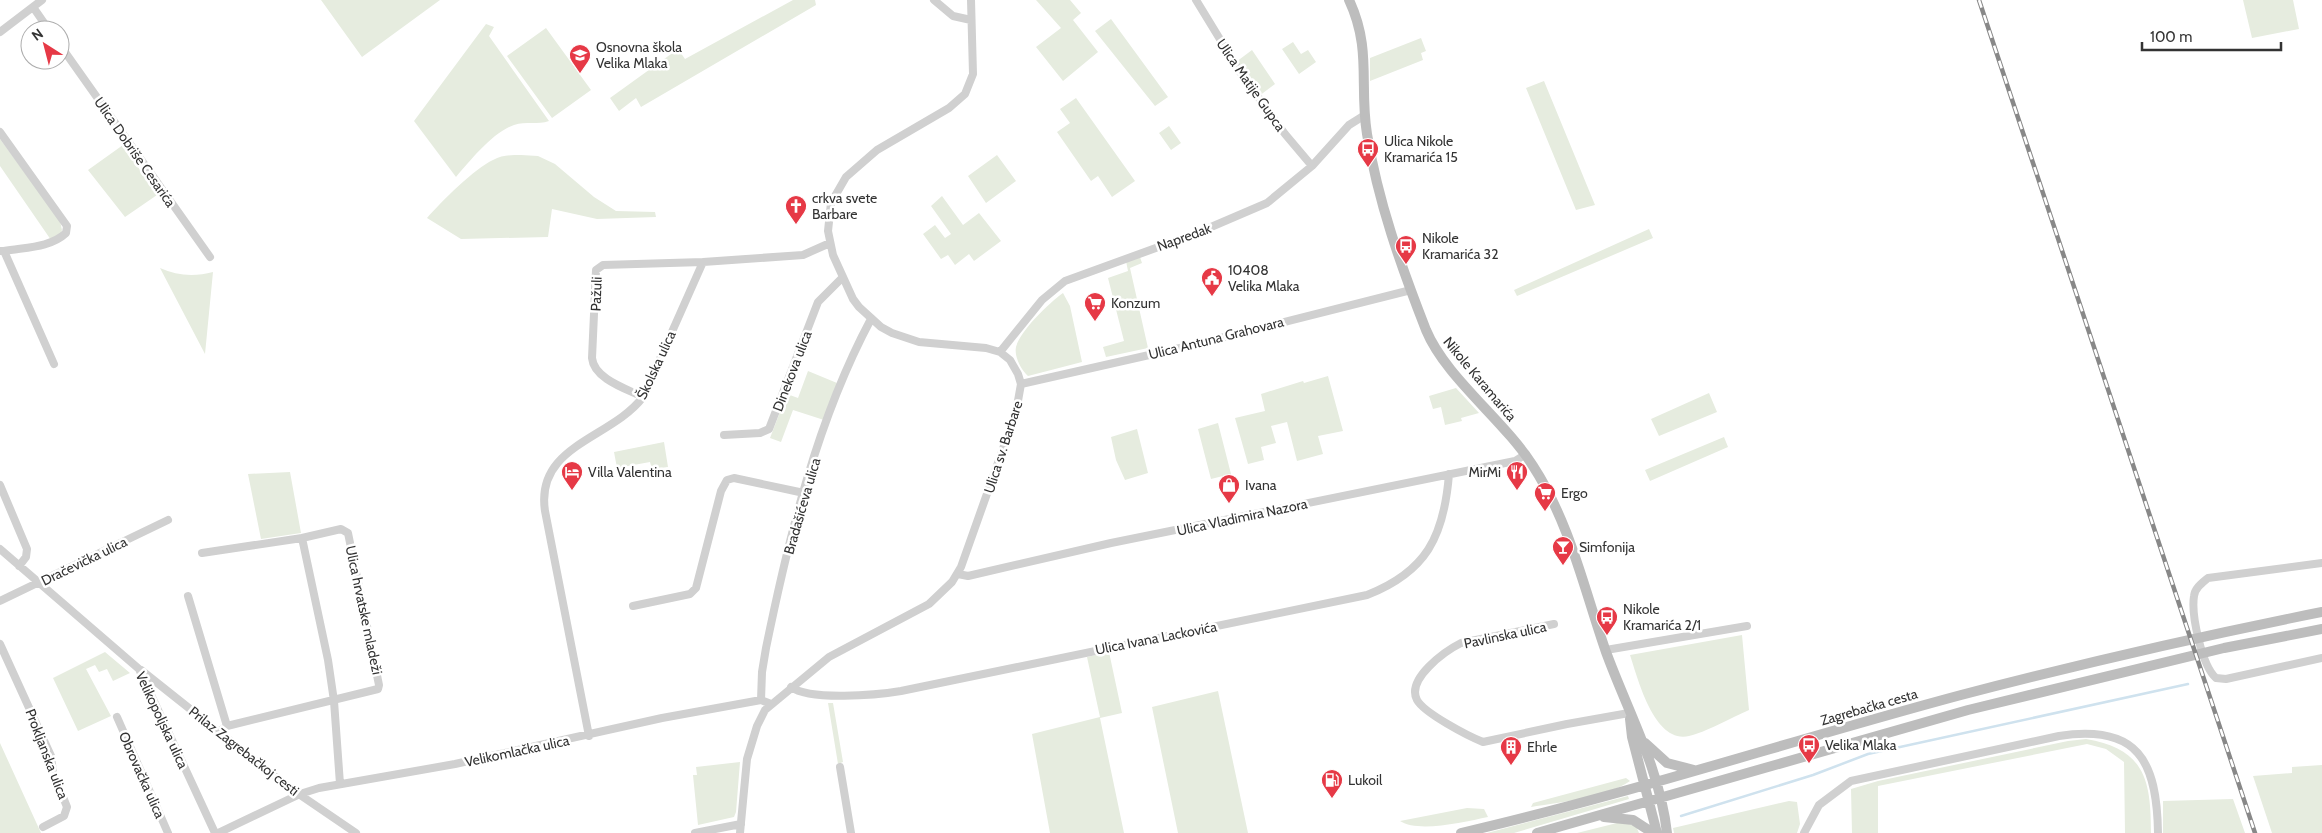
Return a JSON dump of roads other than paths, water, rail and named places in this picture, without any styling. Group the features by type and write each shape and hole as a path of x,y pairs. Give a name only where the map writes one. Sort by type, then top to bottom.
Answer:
{"main road":[{"name":"Nikole Karamarića","path":"1349,0 1359,22 1364,50 1365,115 1384,210 1430,340 1440,356 1526,454 1549,492 1566,530 1629,713"},
{"name":"Zagrebačka cesta","path":"1460,833 1574,806 1961,695 2159,646 2322,612"},
{"path":"1537,833 1968,710 2224,648 2322,628"},
{"path":"1629,713 1641,738 1656,783 1667,833"},
{"path":"1629,713 1632,737 1655,833"},
{"path":"1641,738 1667,763 1698,770"},
{"path":"1600,816 1633,820 1655,833"}],"street":[{"path":"0,32 42,0"},
{"path":"934,0 953,16 971,20"},
{"path":"971,0 973,74 965,94 949,108 877,150 846,177 831,203 828,231 830,243 842,278 853,299 871,319 892,333 905,338 938,344 986,348 1000,352"},
{"name":"Ulica Matije Gupca","path":"1196,0 1240,72 1285,134 1312,166"},
{"path":"33,7 42,20"},
{"name":"Ulica Dobriše Cesarića","path":"70,59 210,257"},
{"name":"Napredak","path":"1000,352 1042,300 1065,281 1254,210 1284,192 1312,166 1349,125 1365,115"},
{"path":"0,132 67,226 66,233 60,239 45,244 2,251 54,364"},
{"path":"703,262 803,255 830,243"},
{"name":"Školska ulica","path":"589,736 545,511 545,488 552,471 564,455 628,414 643,397 703,262"},
{"name":"Pažuli","path":"643,397 602,375 594,368 592,358 596,270 603,266 703,262"},
{"name":"Dinekova ulica","path":"724,435 760,433 768,430 818,302 842,278"},
{"name":"Ulica Antuna Grahovara","path":"1021,384 1189,346 1411,290"},
{"name":"Bradašićeva ulica","path":"761,700 762,672 767,640 804,494 839,392 871,319"},
{"name":"Ulica sv. Barbare","path":"740,833 749,747 760,717 771,704 829,656 929,604 944,591 958,574 1016,412 1021,384 1014,365 1000,352"},
{"name":"Ulica Vladimira Nazora","path":"958,574 968,576 1111,543 1515,461 1526,454"},
{"name":"Ulica Ivana Lackovića","path":"791,687 803,693 845,696 901,691 1366,595 1399,580 1410,572 1426,553 1438,531 1449,474"},
{"path":"633,606 690,594 696,588 721,491 727,480 734,478 804,494"},
{"path":"0,485 27,549 26,557 19,566"},
{"name":"Dračevička ulica","path":"0,601 168,520"},
{"name":"Ulica hrvatske mladeži","path":"202,552 302,538 341,529 348,533 379,685 378,689 374,691 227,726 217,733"},
{"path":"302,538 327,651 334,701 340,784"},
{"name":"Velikopoljska ulica","path":"0,549 139,669 216,833"},
{"path":"2322,563 2208,578 2196,589 2194,601 2205,662 2216,678 2226,679 2322,658"},
{"name":"Prilaz Zagrebačkoj cesti","path":"188,596 227,726"},
{"name":"Pavlinska ulica","path":"1554,624 1461,643 1450,648 1435,661 1418,682 1415,691 1418,700 1427,710 1483,742 1629,713"},
{"path":"1606,650 1747,626"},
{"name":"Prokljanska ulica","path":"0,644 50,756 53,772 68,807 64,816 43,826"},
{"name":"Prilaz Zagrebačkoj cesti","path":"139,669 217,733 352,832"},
{"path":"761,700 771,704"},
{"name":"Velikomlačka ulica","path":"216,833 300,794 340,784 454,764 589,736 662,718 761,700"},
{"name":"Obrovačka ulica","path":"116,717 168,833"},
{"path":"1804,833 1819,804 1851,781 2059,736 2092,732 2121,740 2131,747 2144,762 2155,788 2158,833"},
{"path":"840,767 851,833"},
{"path":"695,833 741,824"}],"waterway":[{"path":"1681,816 1813,775 1868,754 2188,684"}],"railway":[{"path":"1979,0 2255,833"}],"place":[{"name":"Osnovna škola Velika Mlaka","path":"580,74"},
{"name":"Ulica Nikole Kramarića 15","path":"1368,168"},
{"name":"crkva svete Barbare","path":"796,225"},
{"name":"Nikole Kramarića 32","path":"1406,265"},
{"name":"10408 Velika Mlaka","path":"1212,297"},
{"name":"Konzum","path":"1095,322"},
{"name":"Villa Valentina","path":"572,491"},
{"name":"MirMi","path":"1517,491"},
{"name":"Ivana","path":"1229,504"},
{"name":"Ergo","path":"1545,512"},
{"name":"Simfonija","path":"1563,566"},
{"name":"Nikole Kramarića 2/1","path":"1607,636"},
{"name":"Velika Mlaka","path":"1809,764"},
{"name":"Ehrle","path":"1511,766"},
{"name":"Lukoil","path":"1332,799"}]}
